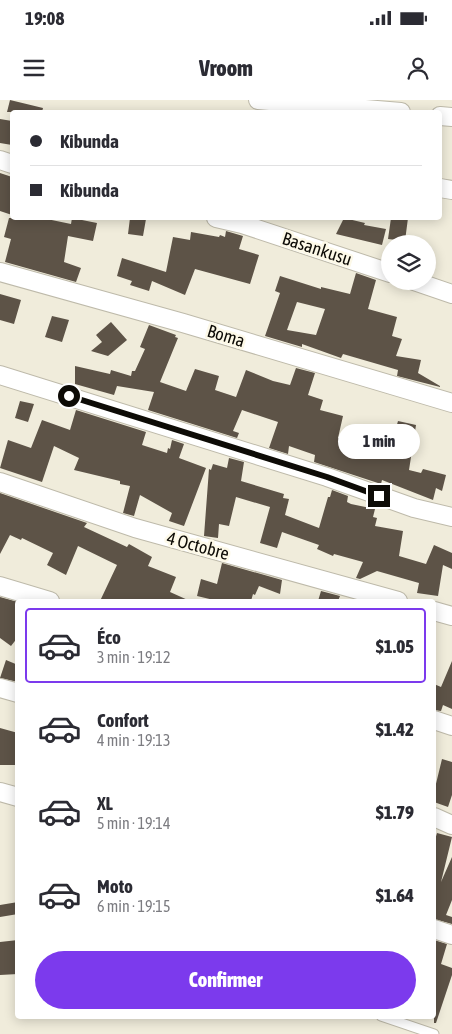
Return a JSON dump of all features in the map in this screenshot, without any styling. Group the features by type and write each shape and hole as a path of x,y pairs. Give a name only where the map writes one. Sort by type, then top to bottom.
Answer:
{"street":[{"path":"258,100 377,110"},
{"name":"Basankusu","path":"225,220 381,270"},
{"name":"Boma","path":"0,272 183,323 452,403"},
{"path":"436,289 452,294"},
{"path":"0,376 327,477 414,508 452,517"},
{"name":"4 Octobre","path":"0,482 135,528 391,599"},
{"path":"0,586 43,599"},
{"path":"436,612 452,616"},
{"path":"0,688 15,692"},
{"path":"436,721 452,726"},
{"path":"0,792 15,796"},
{"path":"436,818 452,825"},
{"path":"436,930 452,935"}],"lane":[{"path":"390,1019 434,1034"}],"building":[{"path":"10,100 43,108 42,110 10,110 10,112 7,112"},
{"path":"0,119 10,121 10,145 0,143"},
{"path":"0,173 10,176 10,214 0,211"},
{"path":"9,218 10,220 52,220 71,224 72,220 97,223 93,241 68,236 64,262 81,268 76,282 5,262 11,239 4,237"},
{"path":"130,220 146,220 143,236 128,234"},
{"path":"343,220 365,223 364,225 386,229 384,235 381,235 381,245 336,234"},
{"path":"391,220 408,220 406,235 389,235"},
{"path":"226,231 243,236 239,249 259,255 250,284 195,269 185,295 152,281 149,291 130,285 132,281 117,276 122,258 166,272 173,237 190,240 191,232 225,237"},
{"path":"356,273 376,280 368,309 397,317 392,336 402,339 396,356 421,360 418,373 440,387 397,376 398,370 343,354 341,358 302,344 302,347 265,336 280,293 275,291 280,276 321,289 321,287 350,294","holes":["297,302 325,309 316,335 287,330"]},
{"path":"0,294 21,300 14,324 0,320"},
{"path":"52,316 69,320 62,342 45,337"},
{"path":"111,322 127,340 108,356 91,351 102,342 96,335"},
{"path":"149,325 176,335 175,337 178,338 160,382 186,391 195,369 219,376 215,390 236,397 246,370 273,381 290,385 296,368 315,373 308,395 323,400 320,410 343,416 338,438 370,447 373,436 392,442 398,421 416,425 409,470 421,473 423,469 446,475 442,491 436,488 433,500 382,480 381,484 314,462 315,455 289,446 288,454 269,448 278,422 242,410 233,431 239,433 237,438 148,410 154,392 117,386 114,395 75,384 75,366 110,374 111,370 131,376 145,349 140,347"},
{"path":"20,401 34,404 28,422 15,418"},
{"path":"76,410 146,432 142,445 167,453 172,440 184,444 179,458 206,468 184,526 169,521 172,513 140,495 134,516 123,513 130,486 120,484 120,481 74,470 79,458 54,446 42,482 0,468 8,440 31,448 42,420 70,430"},
{"path":"229,458 244,462 241,481 284,494 283,498 289,499 285,515 319,528 328,497 330,497 332,490 348,496 347,502 351,504 375,509 373,517 377,518 375,526 403,531 399,556 426,564 434,545 452,553 452,569 443,565 438,596 417,593 419,583 377,571 360,579 356,578 363,562 334,554 333,556 317,549 319,545 282,532 277,548 260,543 270,507 236,497 229,526 219,524 218,538 204,536 209,469 211,470 213,464 227,468"},
{"path":"0,493 87,523 84,527 127,547 129,544 152,557 148,566 176,577 170,592 186,599 101,599 117,565 78,546 66,575 47,565 53,553 22,538 21,540 10,535 0,554"},
{"path":"222,563 282,580 280,594 259,586 252,599 210,599 197,596 201,579 217,584"},
{"path":"321,591 340,596 339,599 319,599"},
{"path":"0,597 15,601 15,641 11,646 0,638"},
{"path":"6,660 15,664 15,681 0,678"},
{"path":"452,661 452,709 443,705 441,711 436,710 436,685 441,687"},
{"path":"0,728 15,732 15,765 0,765"},
{"path":"442,759 452,762 452,795 448,807 436,803 436,784"},
{"path":"437,833 452,837 441,882 452,857 452,900 446,915 452,917 452,924 436,920"},
{"path":"15,902 15,914 0,917 0,905"},
{"path":"15,940 15,974 0,975 0,942"},
{"path":"436,941 447,944 441,964 452,968 452,975 436,1023 434,1023 434,1019 436,1019"}],"route":[{"path":"69,396 327,477 379,496"}]}
